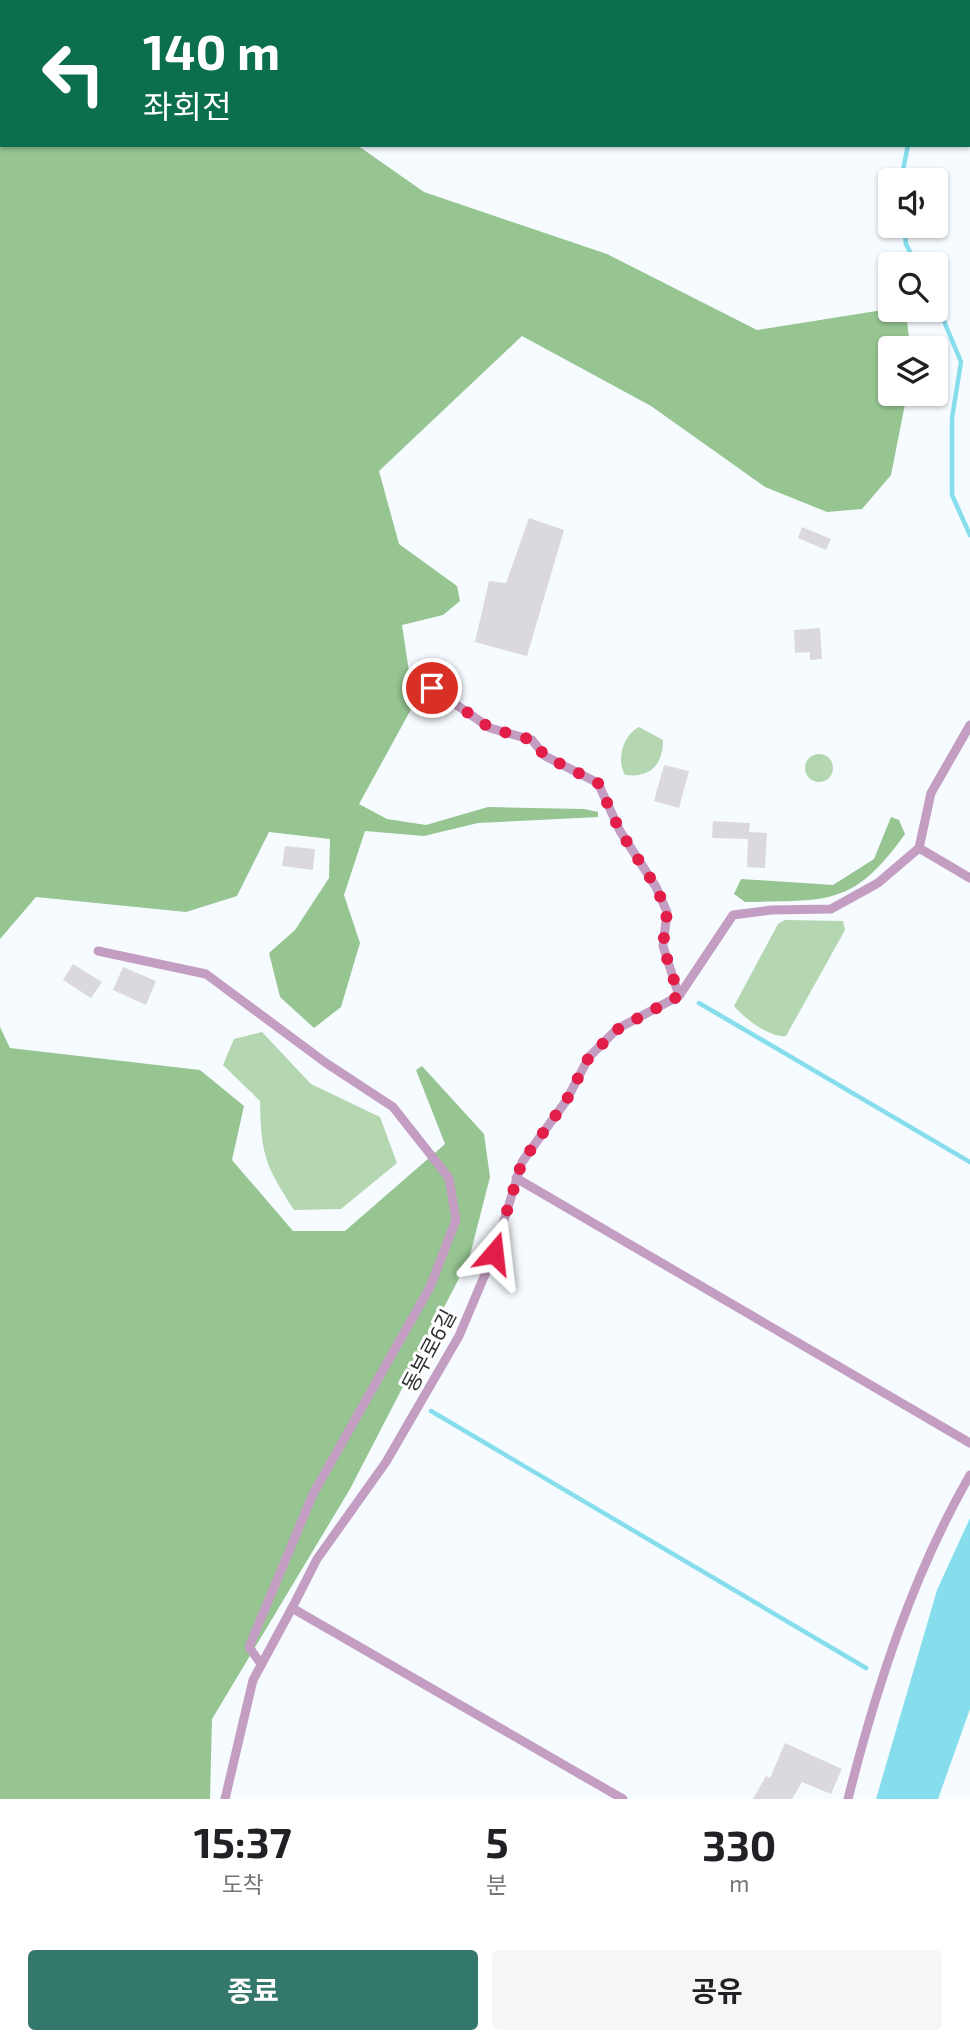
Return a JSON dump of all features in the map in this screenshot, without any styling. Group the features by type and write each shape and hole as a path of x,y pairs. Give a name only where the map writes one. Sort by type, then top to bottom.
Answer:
{"lane":[{"path":"432,688 490,728 532,740 545,756 598,783 620,831 656,887 667,912 663,946 679,996"},
{"path":"970,726 930,793 919,848 970,878"},
{"name":"동부로6길","path":"225,1799 253,1680 317,1559 386,1462 459,1336 494,1253 522,1162 566,1101 589,1057 618,1029 679,996 733,915 771,910 831,909 878,884 919,848"},
{"path":"98,951 206,974 326,1063 393,1107 449,1178 456,1220 430,1287 313,1494 249,1647 261,1664"},
{"path":"516,1178 970,1443"},
{"path":"848,1799 864,1734 897,1640 936,1542 970,1475"},
{"path":"292,1608 623,1799"}],"green space":[{"path":"0,147 360,147 424,192 607,254 757,330 878,311 878,322 907,322 909,336 878,336 878,406 905,406 891,475 862,509 827,512 765,487 651,406 522,336 379,471 399,544 457,586 460,601 443,615 402,625 414,704 359,804 387,819 426,825 488,807 584,809 598,812 598,817 478,823 424,836 365,831 344,895 360,943 341,1007 314,1028 280,997 269,953 295,930 329,878 330,839 269,832 237,896 186,912 36,897 0,939"},
{"path":"639,727 663,740 660,757 648,772 625,775 621,755 625,741"},
{"path":"819,754 829,758 833,768 829,778 819,782 809,778 805,768 809,758"},
{"path":"891,817 899,820 905,834 870,875 837,895 798,901 745,902 734,894 741,879 833,885 874,859"},
{"path":"785,920 843,921 845,930 786,1036 779,1036 750,1021 734,1006 778,924"},
{"path":"0,1027 10,1048 200,1070 244,1106 232,1160 293,1231 345,1231 445,1144 416,1070 422,1066 484,1134 490,1177 469,1259 350,1489 212,1719 210,1799 0,1799"},
{"path":"262,1032 311,1084 380,1117 397,1163 341,1209 294,1210 267,1159 260,1101 223,1065 234,1039"}],"water":[{"path":"970,1518 970,1709 938,1799 876,1799 937,1590"}],"building":[{"path":"529,518 564,530 527,656 475,642 489,581 506,583"},
{"path":"802,527 831,539 826,550 798,538"},
{"path":"820,628 822,659 810,660 810,652 795,653 794,630"},
{"path":"664,765 689,771 679,808 654,801"},
{"path":"713,821 750,823 749,832 767,833 765,868 747,867 748,839 712,838"},
{"path":"285,846 315,849 313,870 282,866"},
{"path":"73,964 102,982 91,998 63,980"},
{"path":"123,967 156,981 146,1005 113,990"},
{"path":"785,1743 842,1769 831,1794 802,1782 792,1799 753,1799 766,1776 770,1778"}],"waterway":[{"path":"903,168 908,147"},
{"path":"905,238 910,252"},
{"path":"944,322 961,362 952,418 952,495 970,535"},
{"path":"699,1003 970,1162"},
{"path":"431,1411 866,1668"}],"route":[{"path":"432,688 490,728 532,740 545,756 598,783 620,831 656,887 667,912 663,946 679,996 618,1029 589,1057 566,1101 522,1162 494,1253"}]}
